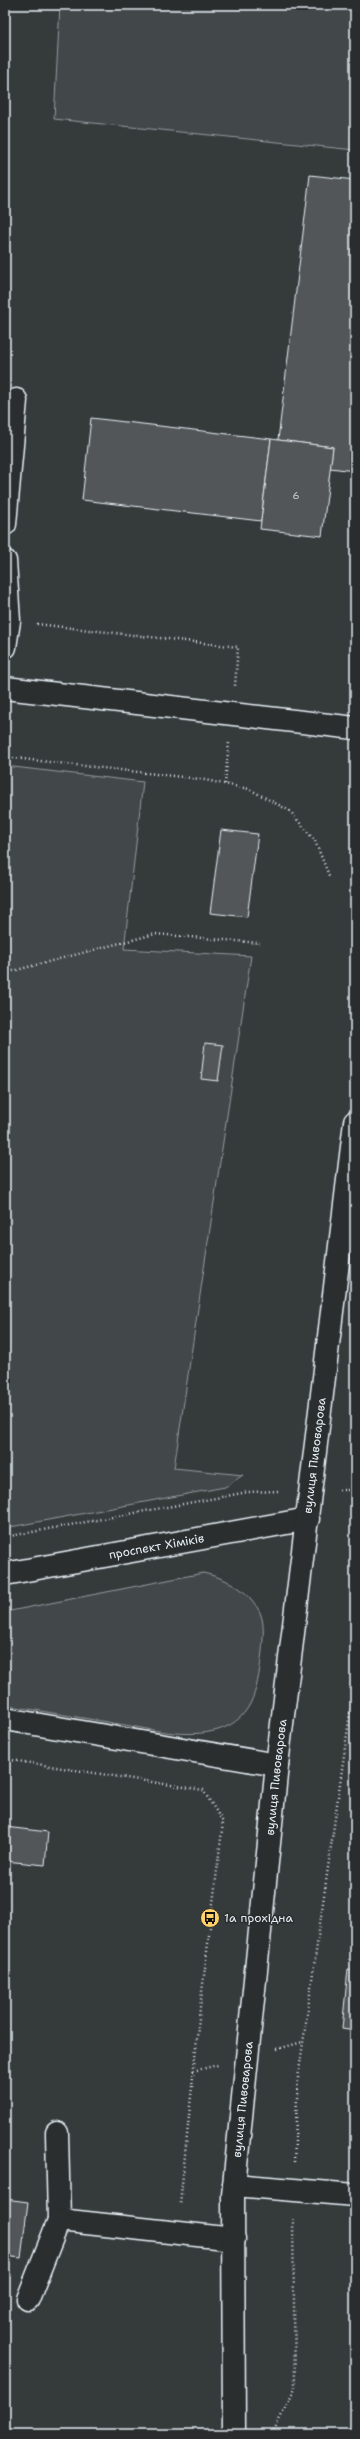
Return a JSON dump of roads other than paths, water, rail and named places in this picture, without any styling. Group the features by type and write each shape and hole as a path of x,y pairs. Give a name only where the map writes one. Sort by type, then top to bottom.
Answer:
{"street":[{"path":"5,524 16,400"},
{"path":"5,560 8,621 5,647"},
{"path":"5,688 355,728"},
{"name":"вулиця Пивоварова","path":"234,2434 234,2185 277,1765 355,1122"},
{"name":"проспект Хіміків","path":"5,1574 308,1519"},
{"path":"5,1719 277,1765"},
{"path":"28,2299 59,2220 57,2133"},
{"path":"234,2185 355,2195"},
{"path":"59,2220 234,2239"}],"place":[{"name":"1а прохідна","path":"210,1918"}]}
